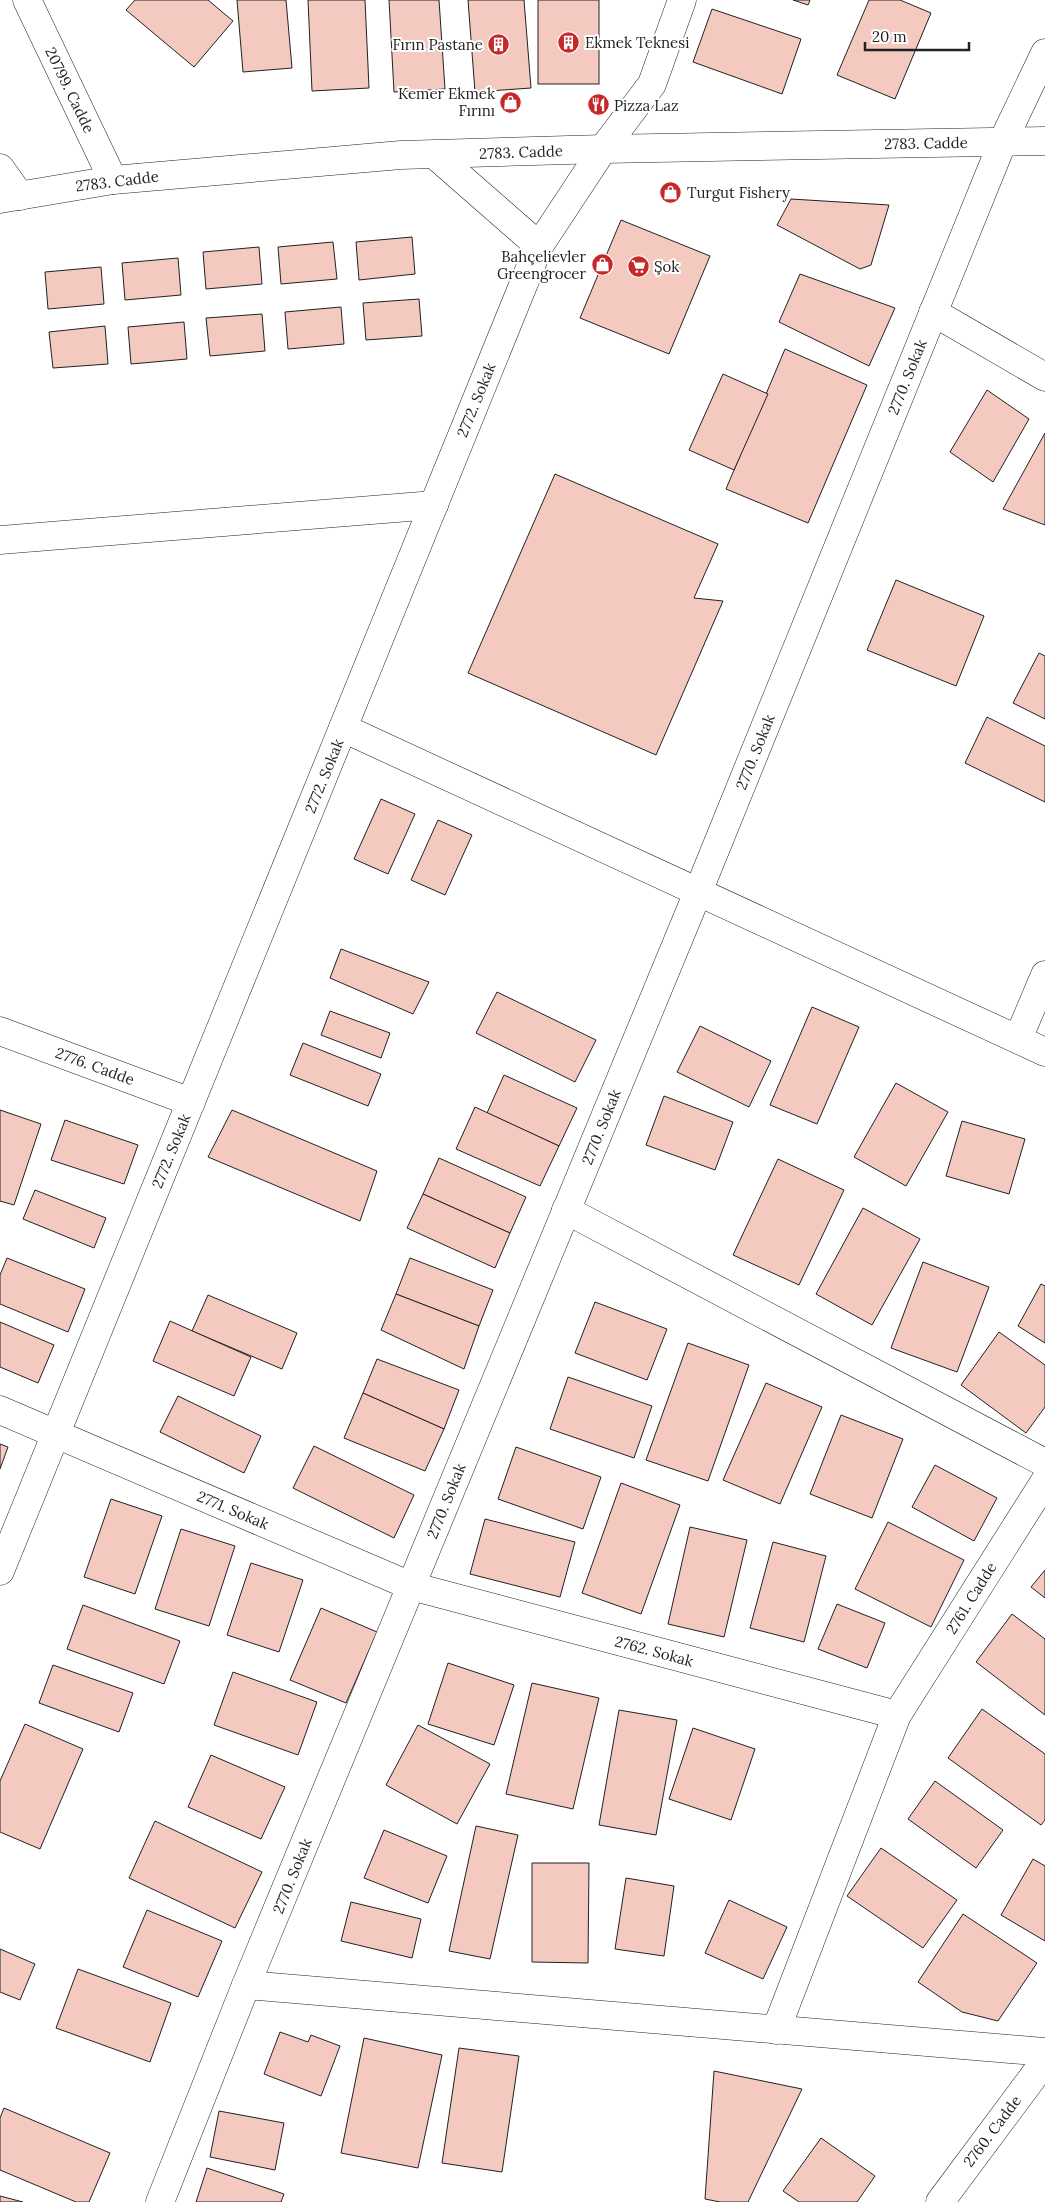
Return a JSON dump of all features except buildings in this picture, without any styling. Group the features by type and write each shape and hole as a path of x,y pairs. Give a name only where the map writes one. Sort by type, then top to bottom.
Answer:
{"street":[{"name":"20799. Cadde","path":"27,0 113,180"},
{"name":"2772. Sokak","path":"0,1571 539,246 603,149 652,84 682,0"},
{"name":"2770. Sokak","path":"160,2202 246,1985 698,892 1003,141 1045,53"},
{"name":"2783. Cadde","path":"10,198 113,180 400,155 603,149 1045,141"},
{"path":"435,155 539,246"},
{"path":"0,168 10,198"},
{"path":"933,312 1045,377"},
{"path":"0,540 434,505"},
{"path":"343,728 1045,1052"},
{"path":"1018,1040 1045,975"},
{"name":"2776. Cadde","path":"0,1031 191,1102"},
{"path":"566,1210 1045,1463"},
{"name":"2771. Sokak","path":"0,1410 411,1586"},
{"name":"2761. Cadde","path":"776,2030 897,1715 1045,1481"},
{"name":"2762. Sokak","path":"411,1586 897,1715"},
{"path":"246,1985 1045,2052"},
{"name":"2760. Cadde","path":"940,2202 1045,2061"}],"place":[{"name":"Ekmek Teknesi","path":"569,42"},
{"name":"Fırın Pastane","path":"499,44"},
{"name":"Kemer Ekmek Fırını","path":"511,102"},
{"name":"Pizza Laz","path":"598,105"},
{"name":"Turgut Fishery","path":"671,192"},
{"name":"Bahçelievler Greengrocer","path":"602,265"},
{"name":"Şok","path":"638,266"}]}
